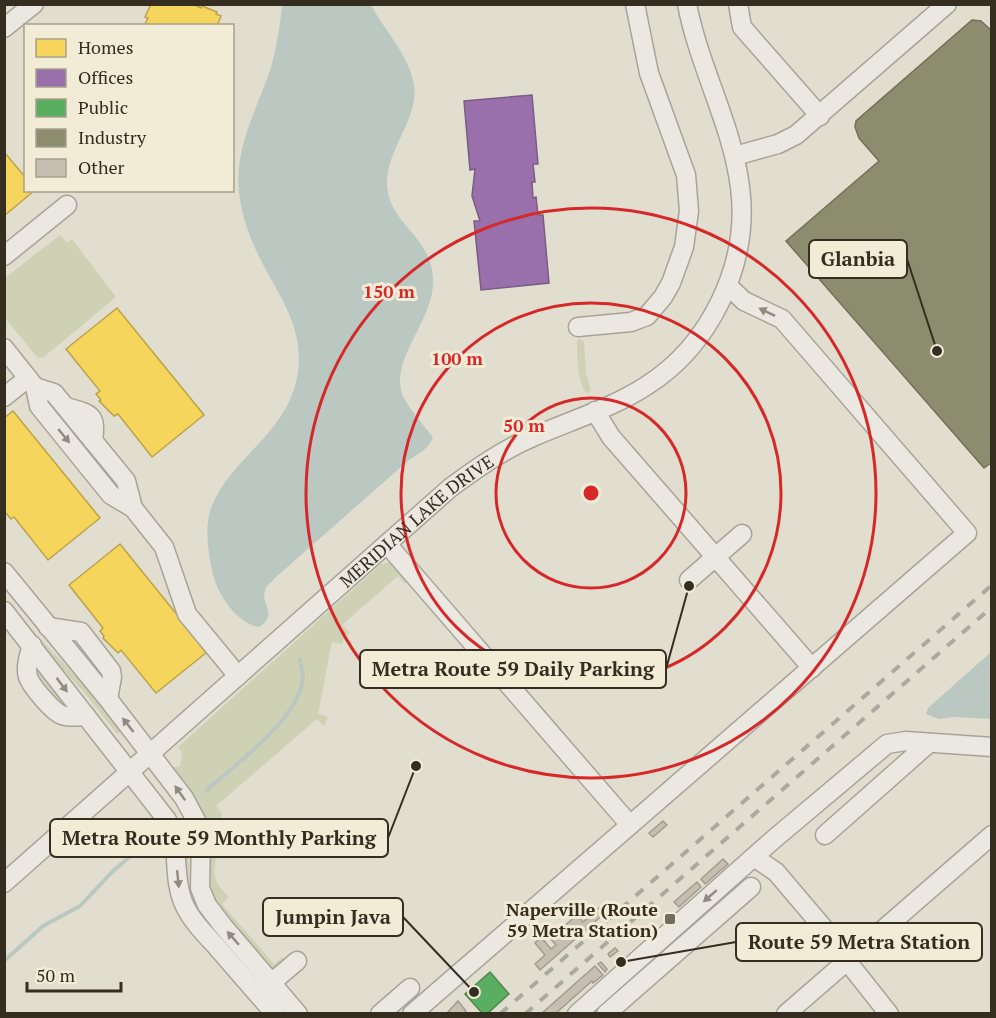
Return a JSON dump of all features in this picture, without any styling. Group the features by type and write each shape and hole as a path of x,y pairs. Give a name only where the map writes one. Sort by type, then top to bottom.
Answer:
{"street":[{"path":"4,28 34,4"},
{"path":"578,327 632,321 646,316 663,297 671,283 684,247 689,211 686,175 649,73 635,4"},
{"name":"MERIDIAN LAKE DRIVE","path":"4,883 450,488 502,452 640,389 669,368 701,334 728,286 738,252 741,188 735,156 695,42 687,4"},
{"path":"738,4 742,27 820,116"},
{"path":"735,156 788,140 820,116 947,4"},
{"path":"4,256 67,205"},
{"path":"412,1014 967,533 782,319 744,300 728,286"},
{"path":"7,356 32,382 54,393 66,407 126,481 133,508"},
{"path":"4,397 32,382"},
{"path":"32,382 39,406 111,495 133,508 164,547 188,614 238,675"},
{"path":"595,411 611,437 812,668"},
{"path":"689,580 742,534"},
{"path":"387,544 630,825"},
{"path":"4,572 108,699 184,798 198,824 201,841 200,888 207,905 265,988 274,1014"},
{"path":"4,611 167,820 176,845 178,886 185,907 196,924 265,988 298,1014"},
{"path":"576,1014 886,744 906,741 992,747"},
{"path":"825,835 930,743"},
{"path":"786,1014 992,835"},
{"path":"754,857 776,872 838,945 847,961 889,1014"},
{"path":"606,1014 751,887"},
{"path":"265,988 297,961"},
{"path":"380,1014 410,988"}],"green space":[{"path":"60,235 67,243 72,239 116,297 44,357 38,358 5,318 5,278"},
{"path":"580,339 584,342 586,374 591,389 587,394 578,369 577,341"},
{"path":"46,396 119,481 119,490 116,491 44,398"},
{"path":"390,562 408,579 405,584 398,576 342,625 350,633 344,637 342,644 332,642 318,714 328,717 324,726 317,719 216,806 222,814 214,872 218,885 229,897 222,904 274,964 283,958 284,961 273,970 235,930 212,898 206,871 206,833 203,815 174,767 180,766 182,752 178,747 381,564"},
{"path":"29,627 90,691 123,730 117,734 83,691 29,633 26,628"},
{"path":"33,664 70,710 67,711 35,677"},
{"path":"153,790 173,814 184,834 189,857 188,885 181,832 171,813"}],"shaded area":[{"path":"282,5 371,5 410,70 414,94 412,108 390,164 387,178 392,205 427,253 431,266 432,295 406,354 400,383 406,401 433,437 426,448 409,460 268,585 264,599 268,617 259,627 247,623 236,614 220,592 212,568 207,530 211,508 220,490 272,429 292,394 298,372 299,353 296,336 284,304 252,241 241,206 238,176 243,144 271,67"},
{"path":"991,652 991,719 954,717 939,719 926,714 928,708"}],"building: Homes":[{"path":"151,4 193,4 217,12 216,14 221,16 218,24 145,24 148,18 145,17"},
{"path":"4,152 24,176 24,192 33,192 4,216"},
{"path":"117,308 204,415 152,457 118,414 114,416 99,401 101,400 96,394 100,391 66,349"},
{"path":"13,411 100,518 48,560 14,517 11,519 6,513 4,515 4,418"},
{"path":"120,544 207,652 156,693 121,650 118,653 103,638 100,631 103,628 69,585"}],"building: Offices":[{"path":"532,95 538,164 533,164 535,182 532,182 533,198 536,197 538,215 543,215 549,283 481,290 474,221 480,221 472,196 475,169 470,170 464,101"}],"building: Public":[{"path":"490,972 509,994 487,1014 483,1014 465,994"}],"building: Industry":[{"path":"972,20 981,21 992,31 992,462 984,468 786,241 879,161 859,138 855,127 856,121"}],"building: Other":[{"path":"663,821 667,825 653,837 649,833"},
{"path":"723,859 728,864 705,884 701,879"},
{"path":"697,882 701,887 679,907 674,902"},
{"path":"600,907 605,913 540,970 535,964 545,955 535,943 541,937 551,949 556,945 550,938 577,915 583,922"},
{"path":"615,948 618,951 610,957 608,954"},
{"path":"601,962 607,969 605,972 598,964"},
{"path":"595,966 603,975 593,983 592,981 555,1014 541,1014"},
{"path":"458,1001 466,1011 464,1014 446,1014"}],"waterway":[{"path":"207,790 263,741 289,712 302,683 300,659"},
{"path":"4,961 43,926 80,906 113,871 148,841"}],"railway":[{"path":"500,1014 992,585"},
{"path":"525,1014 992,607"}],"place":[{"name":"Glanbia","path":"937,351"},
{"name":"Metra Route 59 Daily Parking","path":"689,586"},
{"name":"Metra Route 59 Monthly Parking","path":"416,766"},
{"name":"Naperville (Route 59 Metra Station)","path":"670,919"},
{"name":"Route 59 Metra Station","path":"621,962"},
{"name":"Jumpin Java","path":"474,992"}]}
